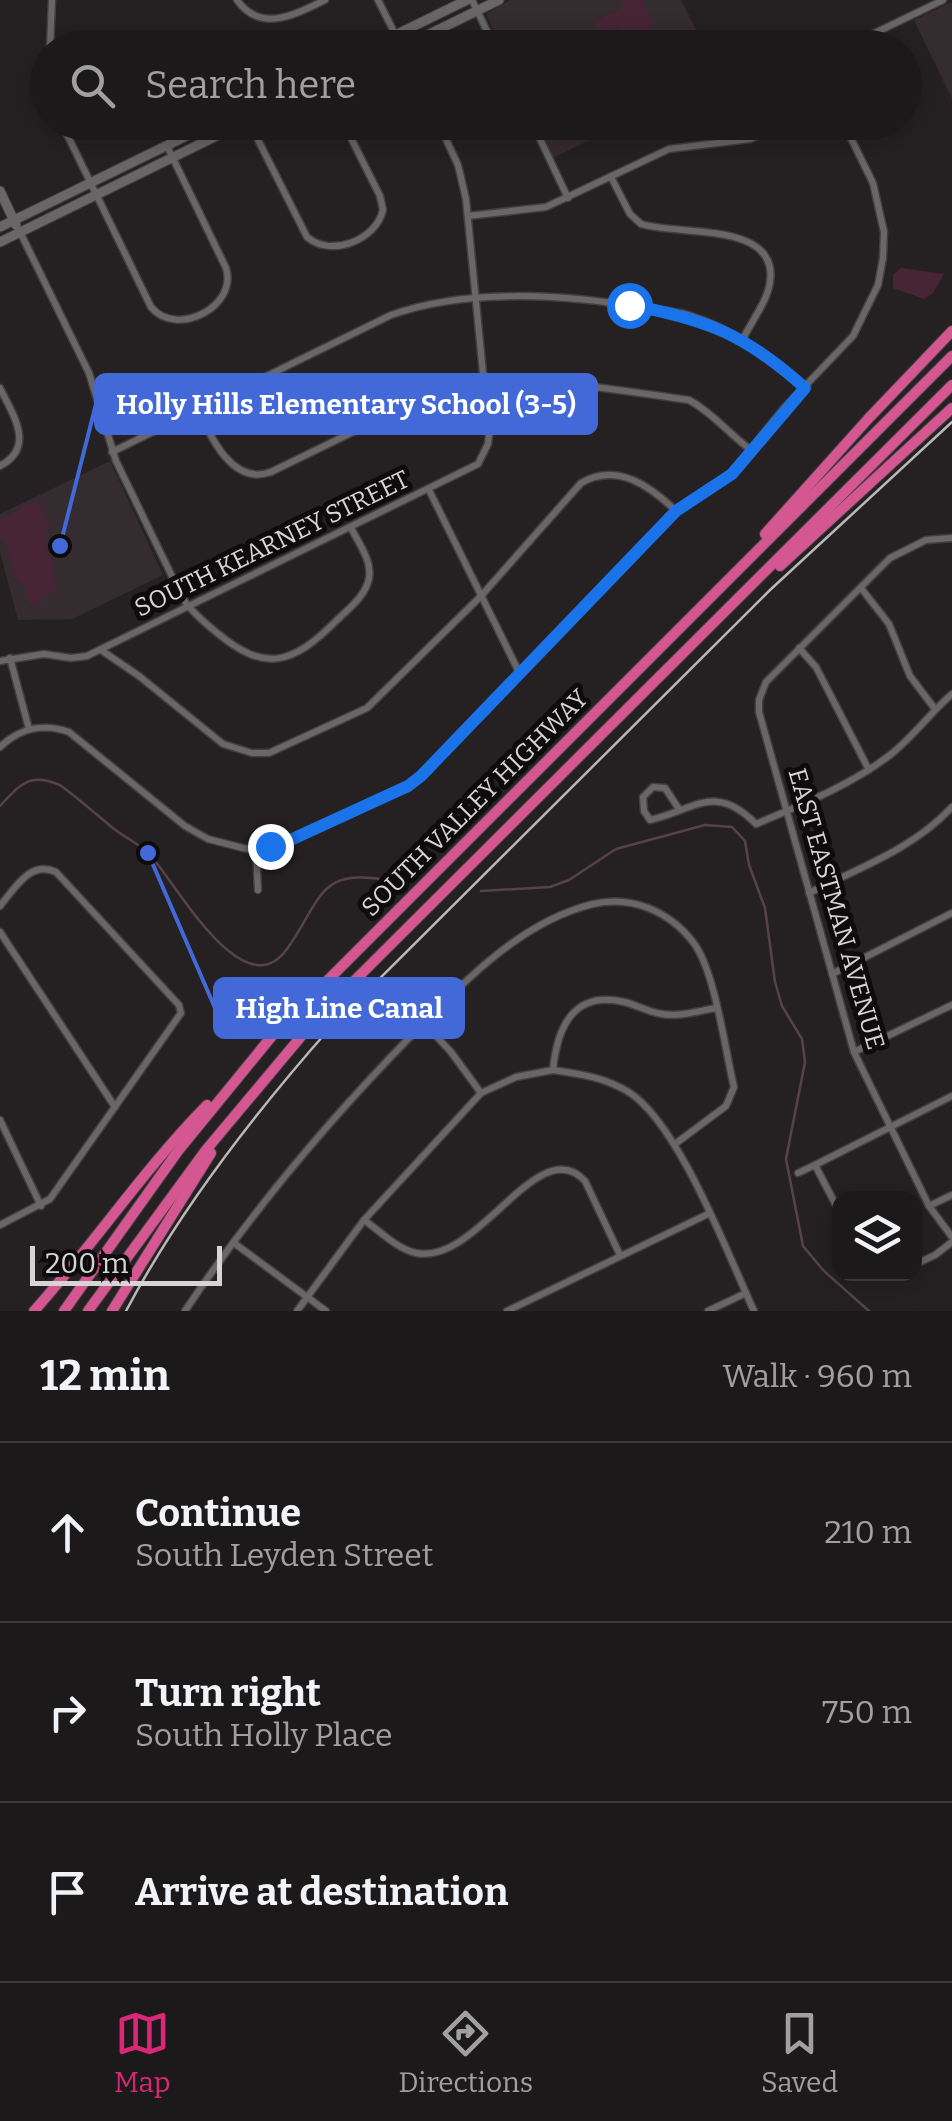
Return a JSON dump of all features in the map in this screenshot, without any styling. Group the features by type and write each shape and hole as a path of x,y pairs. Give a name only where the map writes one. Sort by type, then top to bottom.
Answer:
{"highway":[{"path":"730,578 842,447 952,331"},
{"name":"SOUTH VALLEY HIGHWAY","path":"64,1311 178,1152 248,1063 353,952 952,356"},
{"name":"SOUTH VALLEY HIGHWAY","path":"88,1311 247,1098 362,972 952,384"},
{"path":"675,660 952,408"},
{"path":"34,1311 170,1143 248,1063"},
{"path":"112,1311 247,1098"}],"main road":[{"path":"406,30 470,0"},
{"path":"436,30 499,0"},
{"path":"0,227 178,140"},
{"path":"0,242 210,140"},
{"path":"0,191 20,232"}],"street":[{"path":"51,30 52,0"},
{"path":"237,0 259,18 283,18 325,0"},
{"path":"378,0 393,30"},
{"path":"470,0 487,30"},
{"path":"881,30 942,0"},
{"path":"70,140 153,310 174,321 190,318 219,303 227,290 228,275 166,146"},
{"path":"256,140 306,237 318,246 330,248 372,230 383,210 352,140"},
{"path":"446,140 462,177 484,384"},
{"path":"541,140 568,198"},
{"path":"468,216 532,210 568,198 669,149 742,140"},
{"path":"0,746 29,729 50,727 69,732 200,836 227,846 256,850 286,842 408,786 676,511 732,474 861,324 874,298 884,232 878,200 851,140"},
{"path":"610,177 624,206 641,224 748,238 764,252 770,265 770,285 742,339"},
{"path":"20,232 89,373 112,452 189,608 248,656 272,659 309,644 366,586 366,558 351,528"},
{"path":"112,452 391,315 413,307 476,300 552,296 688,316 742,339 772,358 805,388"},
{"path":"198,410 220,451 242,471 259,476 438,391 536,380 689,400 708,410 732,437 751,450"},
{"name":"SOUTH KEARNEY STREET","path":"0,661 44,654 77,658 101,650 478,464 489,435 484,384"},
{"path":"0,388 19,428 15,456 0,466"},
{"path":"101,650 223,744 252,753 270,753 367,708 481,596 581,483 596,474 650,486 676,511"},
{"path":"429,490 518,672"},
{"path":"869,770 816,667 800,648 902,550 926,540 952,538"},
{"path":"861,588 879,608 910,676 934,709"},
{"name":"EAST EASTMAN AVENUE","path":"800,648 766,682 759,712 854,1052 929,1206 952,1240"},
{"path":"10,658 29,729"},
{"path":"679,809 665,788 653,787 643,797 644,811 650,820 705,801 723,801 756,824 786,812 869,770 904,743 952,694"},
{"path":"809,893 905,846 952,807"},
{"path":"256,850 258,890"},
{"path":"0,906 26,876 44,868 61,876 181,1009 178,1021 53,1194 41,1206 0,1225"},
{"path":"185,1311 332,1119 424,1024 489,960 563,915 594,904 625,902 653,909 696,944 704,962 734,1087 726,1106 675,1144"},
{"path":"832,974 952,913"},
{"path":"0,932 115,1107"},
{"path":"553,1070 560,1027 572,1013 597,1001 623,1002 665,1015 716,1008"},
{"path":"854,1052 952,1005"},
{"path":"424,1024 452,1052 482,1093"},
{"path":"296,1311 364,1220 482,1093 516,1077 553,1070 594,1076 630,1092 657,1116 675,1144 754,1311"},
{"path":"798,1172 952,1096"},
{"path":"0,1120 41,1206"},
{"path":"815,1165 832,1198"},
{"path":"364,1220 402,1248 427,1254 456,1244 482,1226 542,1173 565,1167 585,1181 620,1256"},
{"path":"929,1206 952,1195"},
{"path":"507,1311 708,1214"},
{"path":"922,1262 935,1256 952,1240"},
{"path":"234,1243 326,1311"},
{"path":"708,1311 746,1293"}],"shaded area":[{"path":"510,0 681,0 696,30 493,30 486,14"},
{"path":"620,0 642,0 654,25 644,30 619,30 621,25 598,30 594,22 623,7"},
{"path":"952,2 952,99 922,30 914,20"},
{"path":"544,140 590,140 553,158"},
{"path":"901,268 944,274 933,293 924,299 893,288 893,275"},
{"path":"110,461 163,575 72,619 18,620 0,552 0,514"},
{"path":"43,503 49,529 44,530 46,552 52,552 57,593 43,594 45,600 33,605 28,601 27,586 13,577 7,545 0,539 0,520 22,505"}],"waterway":[{"path":"0,806 26,782 40,780 60,785 147,852 213,936 232,954 251,964 270,963 287,949 317,900 337,882 351,878 396,882"},
{"path":"481,891 550,887 569,880 616,849 705,825 732,827 745,841 749,865 765,908 775,982 782,1006 802,1039 805,1062 786,1159 803,1246 824,1271 869,1311"}],"tram line":[{"path":"126,1311 170,1236 220,1164 330,1028 770,590 952,422"}],"place":[{"name":"Holly Hills Elementary School (3-5)","path":"60,546"},
{"name":"High Line Canal","path":"148,853"}],"route":[{"path":"270,846 408,786 421,776 676,511 732,474 784,408 805,388 772,358 742,339 688,316 629,305"}]}
